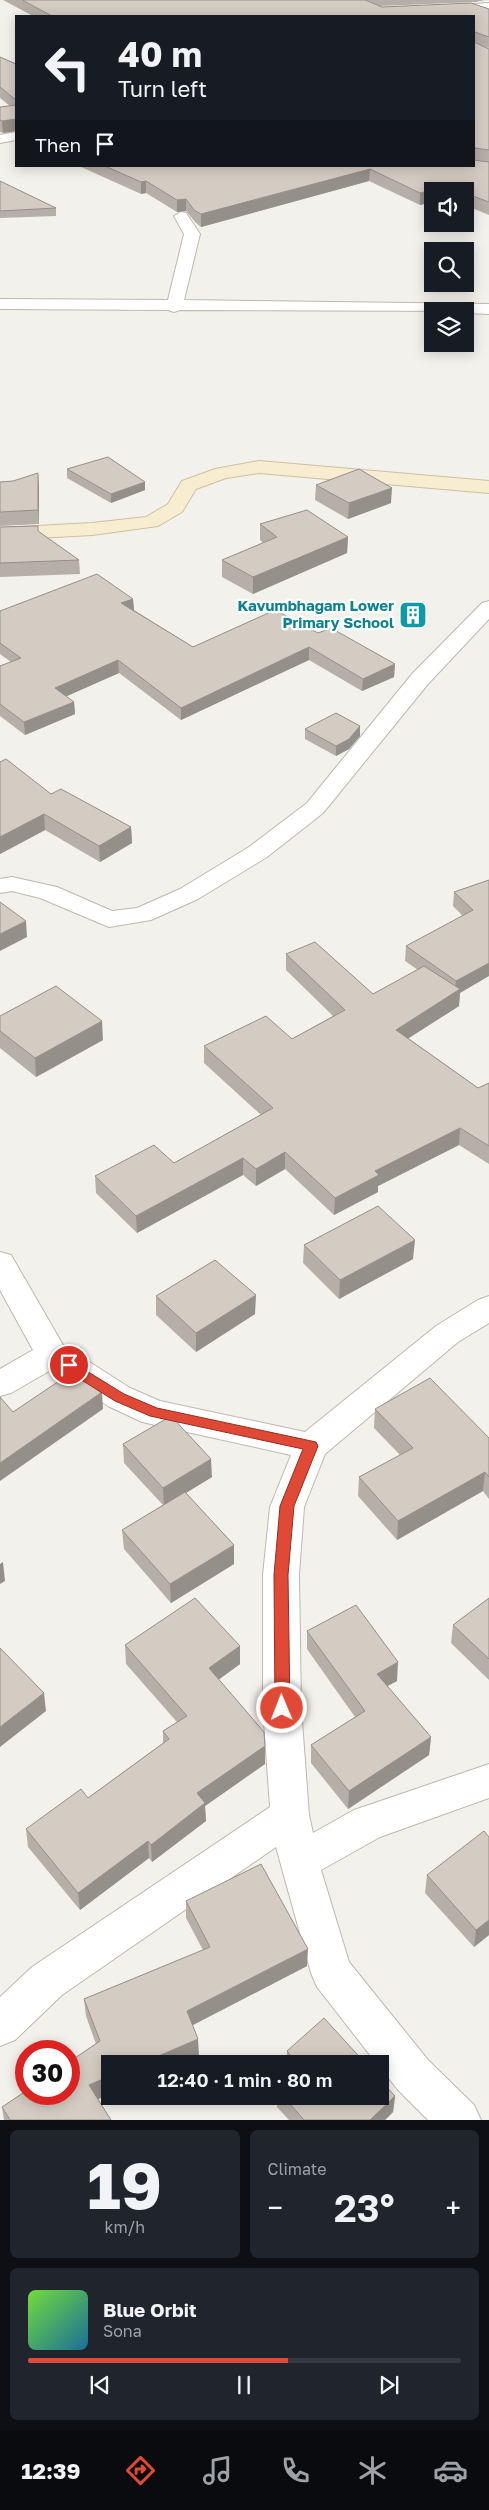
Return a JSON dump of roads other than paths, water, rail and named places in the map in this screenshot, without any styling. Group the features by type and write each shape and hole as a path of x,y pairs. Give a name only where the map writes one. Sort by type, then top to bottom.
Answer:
{"street":[{"path":"435,11 489,7"},
{"path":"0,139 15,136"},
{"path":"174,307 192,234 181,216"},
{"path":"0,304 174,307 372,306 489,309"},
{"path":"0,534 92,529 151,522 175,508 189,485 222,473 259,467 489,487"},
{"path":"0,886 12,884 48,892 109,919 142,915 189,894 258,852 315,808 420,679 489,607"},
{"path":"0,1263 52,1354 120,1397 154,1413 311,1446"},
{"path":"459,2120 413,2075 332,1973 299,1862 290,1815 282,1708 281,1575 287,1506 311,1446 447,1334 489,1308"},
{"path":"0,1384 52,1354"},
{"path":"299,1862 368,1823 489,1781"},
{"path":"0,2026 47,1981 290,1815"}],"place":[{"name":"Kavumbhagam Lower Primary School","path":"413,615"}]}
